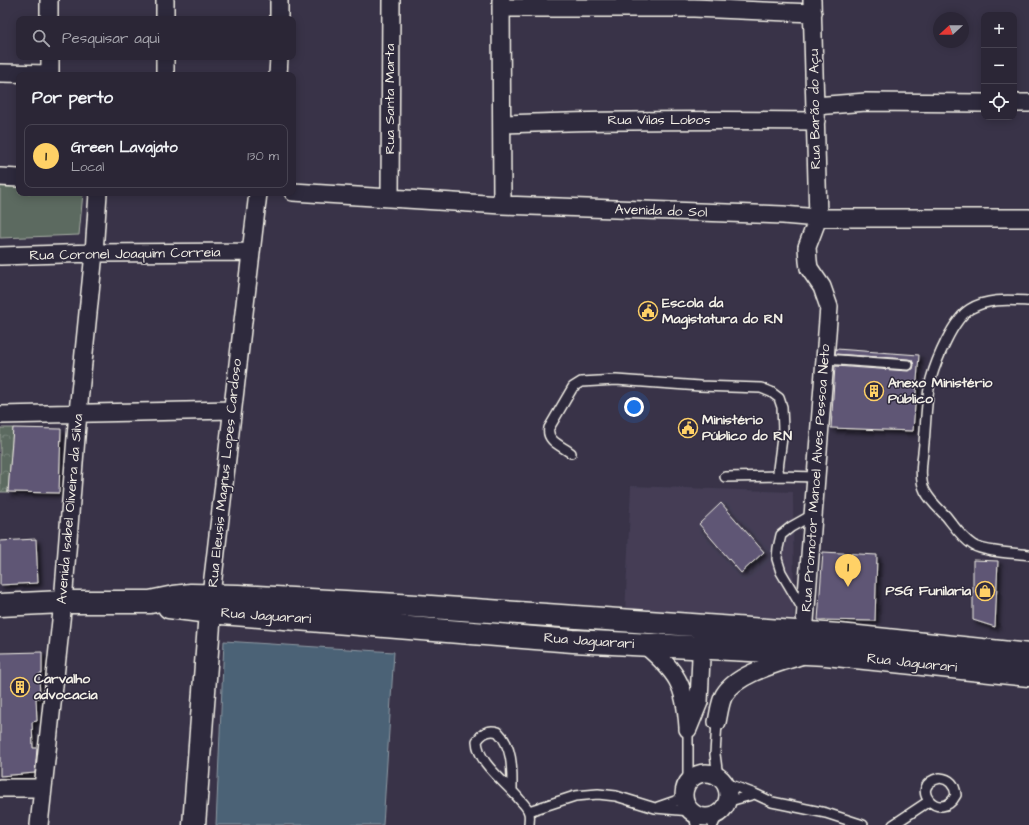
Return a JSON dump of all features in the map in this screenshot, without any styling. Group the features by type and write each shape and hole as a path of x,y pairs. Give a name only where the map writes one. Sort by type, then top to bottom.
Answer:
{"main road":[{"name":"Rua Jaguarari","path":"210,604 238,596 416,606 702,636"},
{"name":"Rua Jaguarari","path":"0,605 63,602 150,602 174,597 210,604 645,645 702,636 806,633 1029,655"},
{"name":"Rua Eleusis Magnus Lopes Cardoso","path":"194,825 210,604"},
{"name":"Rua Jaguarari","path":"806,633 1029,675"}],"street":[{"path":"49,0 49,16"},
{"path":"165,0 165,16"},
{"path":"279,0 279,16"},
{"name":"Rua Santa Marta","path":"390,198 391,0"},
{"path":"502,205 501,4 694,8 813,7"},
{"name":"Rua Barão do Açu","path":"813,7 818,218"},
{"path":"50,60 50,72"},
{"path":"164,72 165,60"},
{"path":"278,72 279,60"},
{"path":"0,73 16,73"},
{"name":"Rua Vilas Lobos","path":"502,124 585,121 699,120 815,113 866,102 981,103"},
{"path":"1017,103 1029,103"},
{"path":"0,177 16,178"},
{"name":"Avenida do Sol","path":"296,192 502,205 783,215 818,218 1029,218"},
{"name":"Avenida Isabel Oliveira da Silva","path":"38,825 63,602 78,412 94,253 98,196"},
{"name":"Rua Eleusis Magnus Lopes Cardoso","path":"210,604 258,196"},
{"name":"Rua Promotor Manoel Alves Pessoa Neto","path":"806,633 829,307 822,287 809,268 807,255 807,247 818,218"},
{"name":"Rua Coronel Joaquim Correia","path":"0,256 94,253 251,252"},
{"path":"0,415 78,412 232,410"},
{"path":"717,722 724,695 732,686 806,633"},
{"path":"688,729 698,702 702,636"},
{"path":"645,645 663,660 676,675 684,696 688,729"},
{"path":"705,774 720,780 728,795 719,814 706,817 691,806 692,778 705,774"},
{"path":"0,788 42,788"}],"lane":[{"path":"1029,301 997,300 978,305 969,309 952,330 941,352 931,380 922,461 922,483 930,499 961,535 974,546 986,550 1029,554"},
{"path":"825,359 908,365"},
{"path":"571,452 549,438 548,428 573,387 581,382 616,380 700,386 761,388 771,392 779,398 782,407 783,430 778,469 779,476"},
{"path":"725,477 817,477"},
{"path":"806,633 777,559 781,536 791,526 814,514"},
{"path":"717,722 716,754 720,780 772,802 826,813 863,825"},
{"path":"688,729 691,806"},
{"path":"512,789 511,760 507,746 498,732 488,731 477,741 478,750 485,763 512,789 529,811 529,825"},
{"path":"529,811 575,796 598,794 616,796 655,808 691,806"},
{"path":"719,814 755,794"},
{"path":"893,825 929,801"},
{"path":"655,808 691,806"}],"shaded area":[{"path":"631,486 793,492 794,625 625,614"}],"green space":[{"path":"0,180 16,181 16,196 83,196 79,235 0,238"},
{"path":"0,428 13,428 8,492 0,492"}],"water":[{"path":"224,641 394,652 383,825 216,825"}],"building":[{"name":"Anexo Ministério Público","path":"836,349 919,355 913,431 831,428 835,366 908,371 913,369 914,365 912,360 908,359 835,354"},
{"path":"13,428 61,429 59,493 8,492"},
{"path":"721,503 764,552 741,573 699,524"},
{"path":"36,539 38,583 0,585 0,541"},
{"path":"823,552 877,555 875,621 818,620"},
{"name":"PSG Funilaria","path":"973,560 998,561 995,627 973,620"},
{"path":"42,652 42,674 39,674 40,698 36,698 37,721 32,722 33,748 37,748 35,773 0,776 0,653"}],"place":[{"name":"Escola da Magistatura do RN","path":"648,311"},
{"name":"Anexo Ministério Público","path":"874,391"},
{"name":"Ministério Público do RN","path":"688,428"},
{"name":"Green Lavajato","path":"848,587"},
{"name":"PSG Funilaria","path":"985,591"},
{"name":"Carvalho advocacia","path":"20,687"}]}
